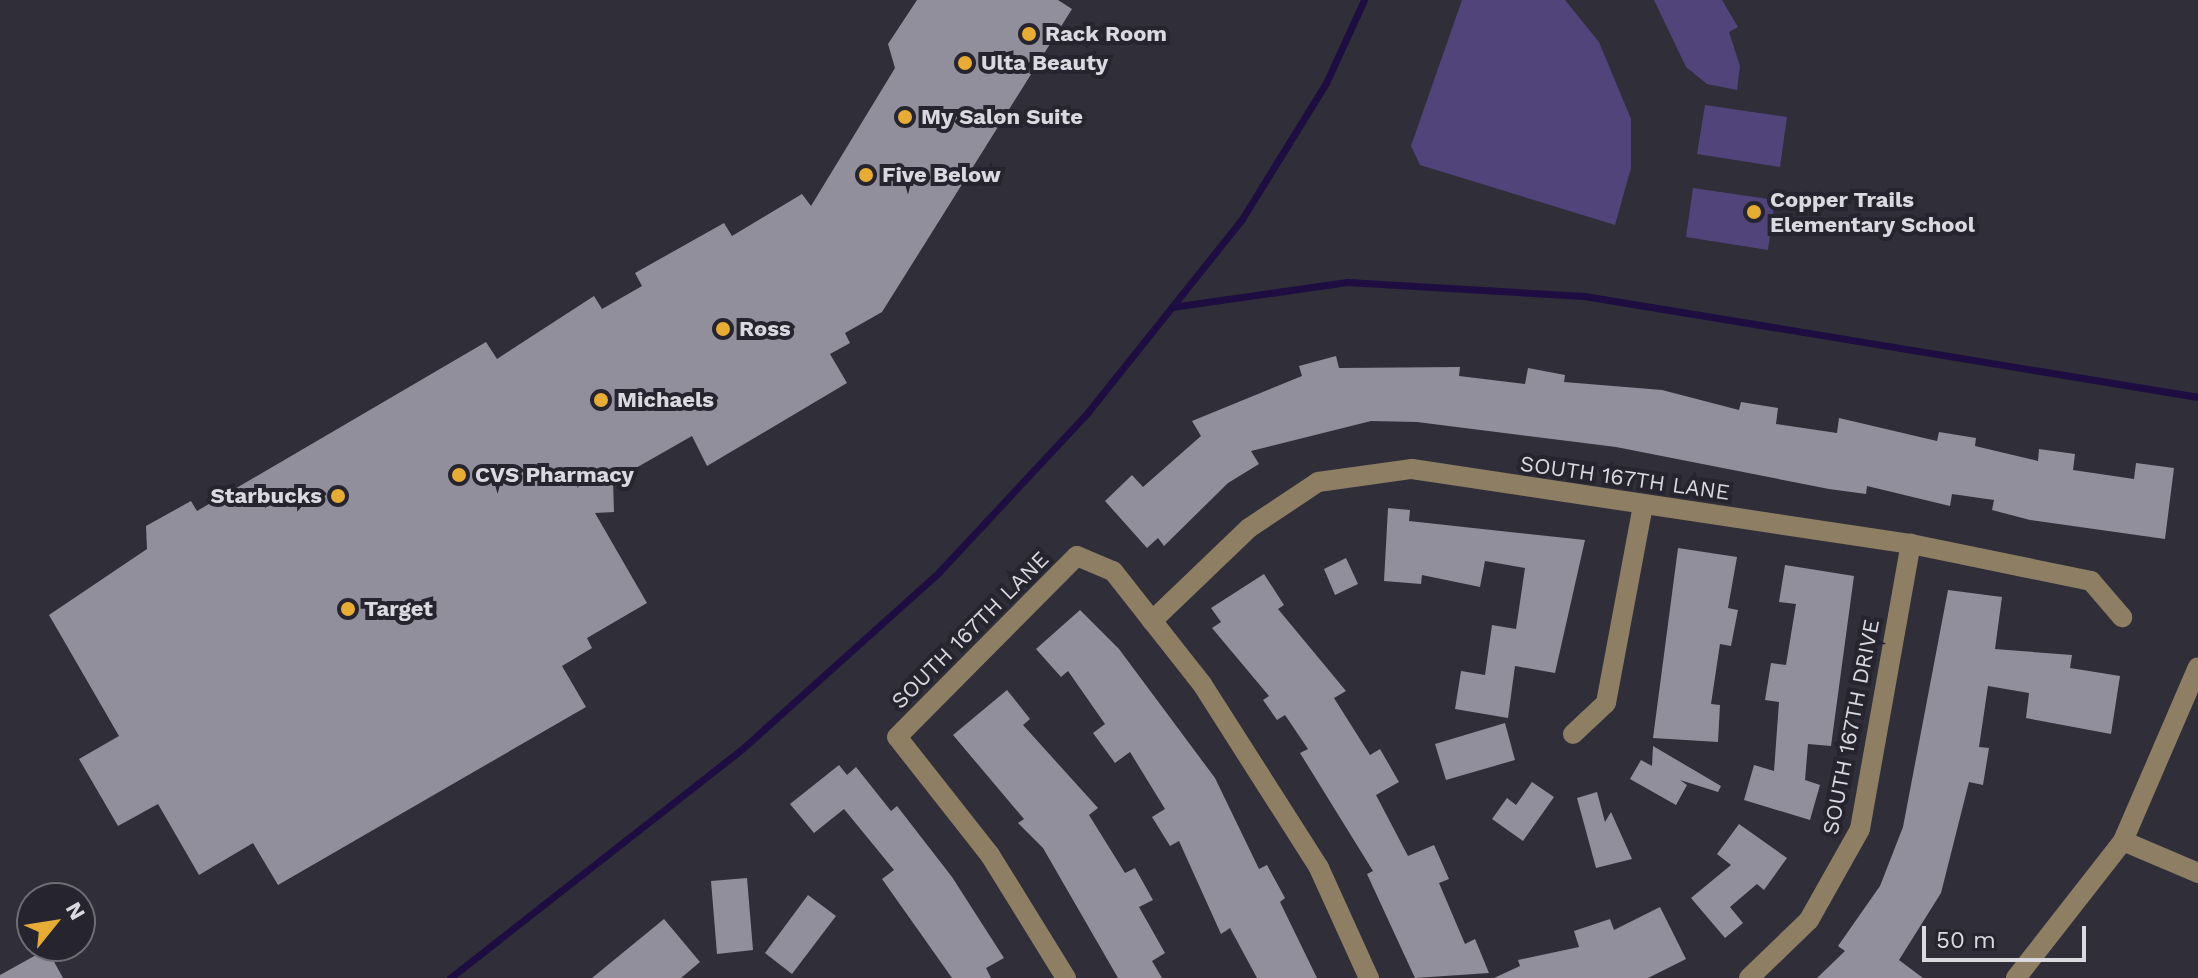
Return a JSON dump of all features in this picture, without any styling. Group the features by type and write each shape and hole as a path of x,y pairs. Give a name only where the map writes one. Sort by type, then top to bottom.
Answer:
{"street":[{"name":"SOUTH 167TH LANE","path":"1066,978 990,855 897,737 1077,556 1113,571 1152,621 1249,528 1318,482 1412,469 1911,544 2091,581 2122,617"},
{"path":"1573,734 1606,703 1643,505"},
{"name":"SOUTH 167TH DRIVE","path":"1749,978 1809,920 1860,829 1911,544"},
{"path":"1152,621 1262,772 1319,868 1369,978"},
{"path":"2016,978 2123,841 2198,667"},
{"path":"2123,841 2198,873"}],"shaded area":[{"path":"1462,0 1565,0 1599,42 1631,119 1631,168 1615,225 1420,165 1411,146"},
{"path":"1654,0 1722,0 1738,27 1729,32 1740,66 1737,90 1707,84 1686,67"},
{"path":"1705,105 1787,117 1780,167 1697,154"},
{"path":"1693,188 1775,200 1768,250 1686,237"}],"building":[{"name":"Target","path":"917,0 1058,0 1072,9 882,312 845,333 850,343 830,354 847,383 707,466 692,436 613,481 614,512 595,513 647,603 587,638 592,648 562,666 586,707 278,885 253,843 199,875 158,804 118,826 79,759 119,736 49,615 147,549 146,526 191,501 197,511 486,342 497,359 594,296 602,309 642,286 635,273 724,223 732,236 802,194 811,206 895,68 888,44"},
{"path":"1336,356 1339,368 1460,367 1459,376 1525,384 1528,368 1565,375 1564,382 1662,390 1739,410 1741,402 1778,408 1776,424 1837,433 1839,418 1937,441 1939,432 1976,438 1975,446 2038,461 2039,449 2075,454 2073,470 2134,479 2136,463 2174,468 2165,539 2030,520 1992,510 1994,500 1952,494 1950,506 1867,486 1866,494 1829,489 1616,447 1417,422 1371,421 1251,451 1259,464 1228,483 1164,546 1158,538 1147,548 1105,501 1132,475 1143,487 1201,436 1192,421 1302,376 1299,366"},
{"path":"1388,508 1410,510 1409,521 1585,540 1555,673 1515,666 1508,718 1455,709 1461,671 1485,675 1492,625 1516,629 1525,568 1485,561 1480,587 1422,575 1421,584 1384,581"},
{"path":"1678,548 1737,557 1728,608 1738,610 1731,646 1720,644 1711,704 1720,705 1718,742 1653,738"},
{"path":"1346,558 1358,584 1335,595 1324,569"},
{"path":"1785,565 1854,576 1831,746 1808,744 1805,780 1820,785 1810,820 1744,800 1754,765 1774,771 1779,702 1765,700 1771,663 1786,665 1796,604 1779,602"},
{"path":"1264,574 1284,605 1278,609 1346,691 1334,698 1370,755 1380,749 1399,782 1376,795 1408,856 1434,845 1449,879 1439,883 1465,944 1475,939 1489,973 1415,978 1367,874 1373,871 1300,753 1308,749 1285,715 1277,720 1263,700 1269,696 1212,628 1221,622 1211,608"},
{"path":"1948,590 2002,597 1995,649 2072,655 2070,668 2120,676 2111,734 2026,718 2029,693 1988,686 1979,747 1989,748 1983,785 1969,782 1941,893 1899,960 1923,978 1817,978 1845,951 1838,946 1880,886 1903,827"},
{"path":"1080,610 1119,649 1215,778 1259,869 1267,865 1285,898 1280,902 1317,978 1257,978 1230,928 1221,934 1179,841 1170,846 1152,817 1165,809 1130,752 1115,763 1093,733 1105,724 1068,671 1061,677 1036,649"},
{"path":"1007,690 1030,719 1023,725 1098,808 1089,815 1125,873 1135,868 1153,900 1139,907 1165,953 1152,961 1162,978 1118,978 1043,848 1018,823 1024,819 953,735"},
{"path":"1505,723 1515,760 1446,780 1435,744"},
{"path":"1653,746 1721,786 1718,792 1680,780 1687,785 1676,805 1630,779 1641,760 1652,766"},
{"path":"839,765 847,775 856,767 891,811 897,806 952,877 1004,958 986,968 991,978 952,978 882,879 894,870 844,809 814,833 790,804"},
{"path":"1532,782 1554,797 1523,841 1492,819 1507,798 1516,805"},
{"path":"1597,792 1605,822 1611,812 1632,859 1596,868 1577,798"},
{"path":"1739,824 1787,858 1764,890 1757,884 1730,907 1743,923 1725,938 1691,898 1731,865 1717,854"},
{"path":"747,878 753,950 717,954 711,881"},
{"path":"808,895 836,916 792,974 765,953"},
{"path":"1660,907 1686,959 1648,978 1494,978 1520,966 1518,960 1579,947 1574,931 1610,919 1614,930"},
{"path":"664,919 700,962 681,978 592,978"},
{"path":"24,962 54,962 63,978 0,978 0,975"}],"waterway":[{"path":"450,978 742,749 939,572 1088,412 1242,219 1326,83 1364,0"},
{"path":"1172,307 1347,282 1584,296 2198,397"}],"place":[{"name":"Rack Room","path":"1029,34"},
{"name":"Ulta Beauty","path":"965,63"},
{"name":"My Salon Suite","path":"905,117"},
{"name":"Five Below","path":"866,175"},
{"name":"Copper Trails Elementary School","path":"1754,212"},
{"name":"Ross","path":"723,329"},
{"name":"Michaels","path":"601,400"},
{"name":"CVS Pharmacy","path":"459,475"},
{"name":"Starbucks","path":"338,496"},
{"name":"Target","path":"348,609"}]}
